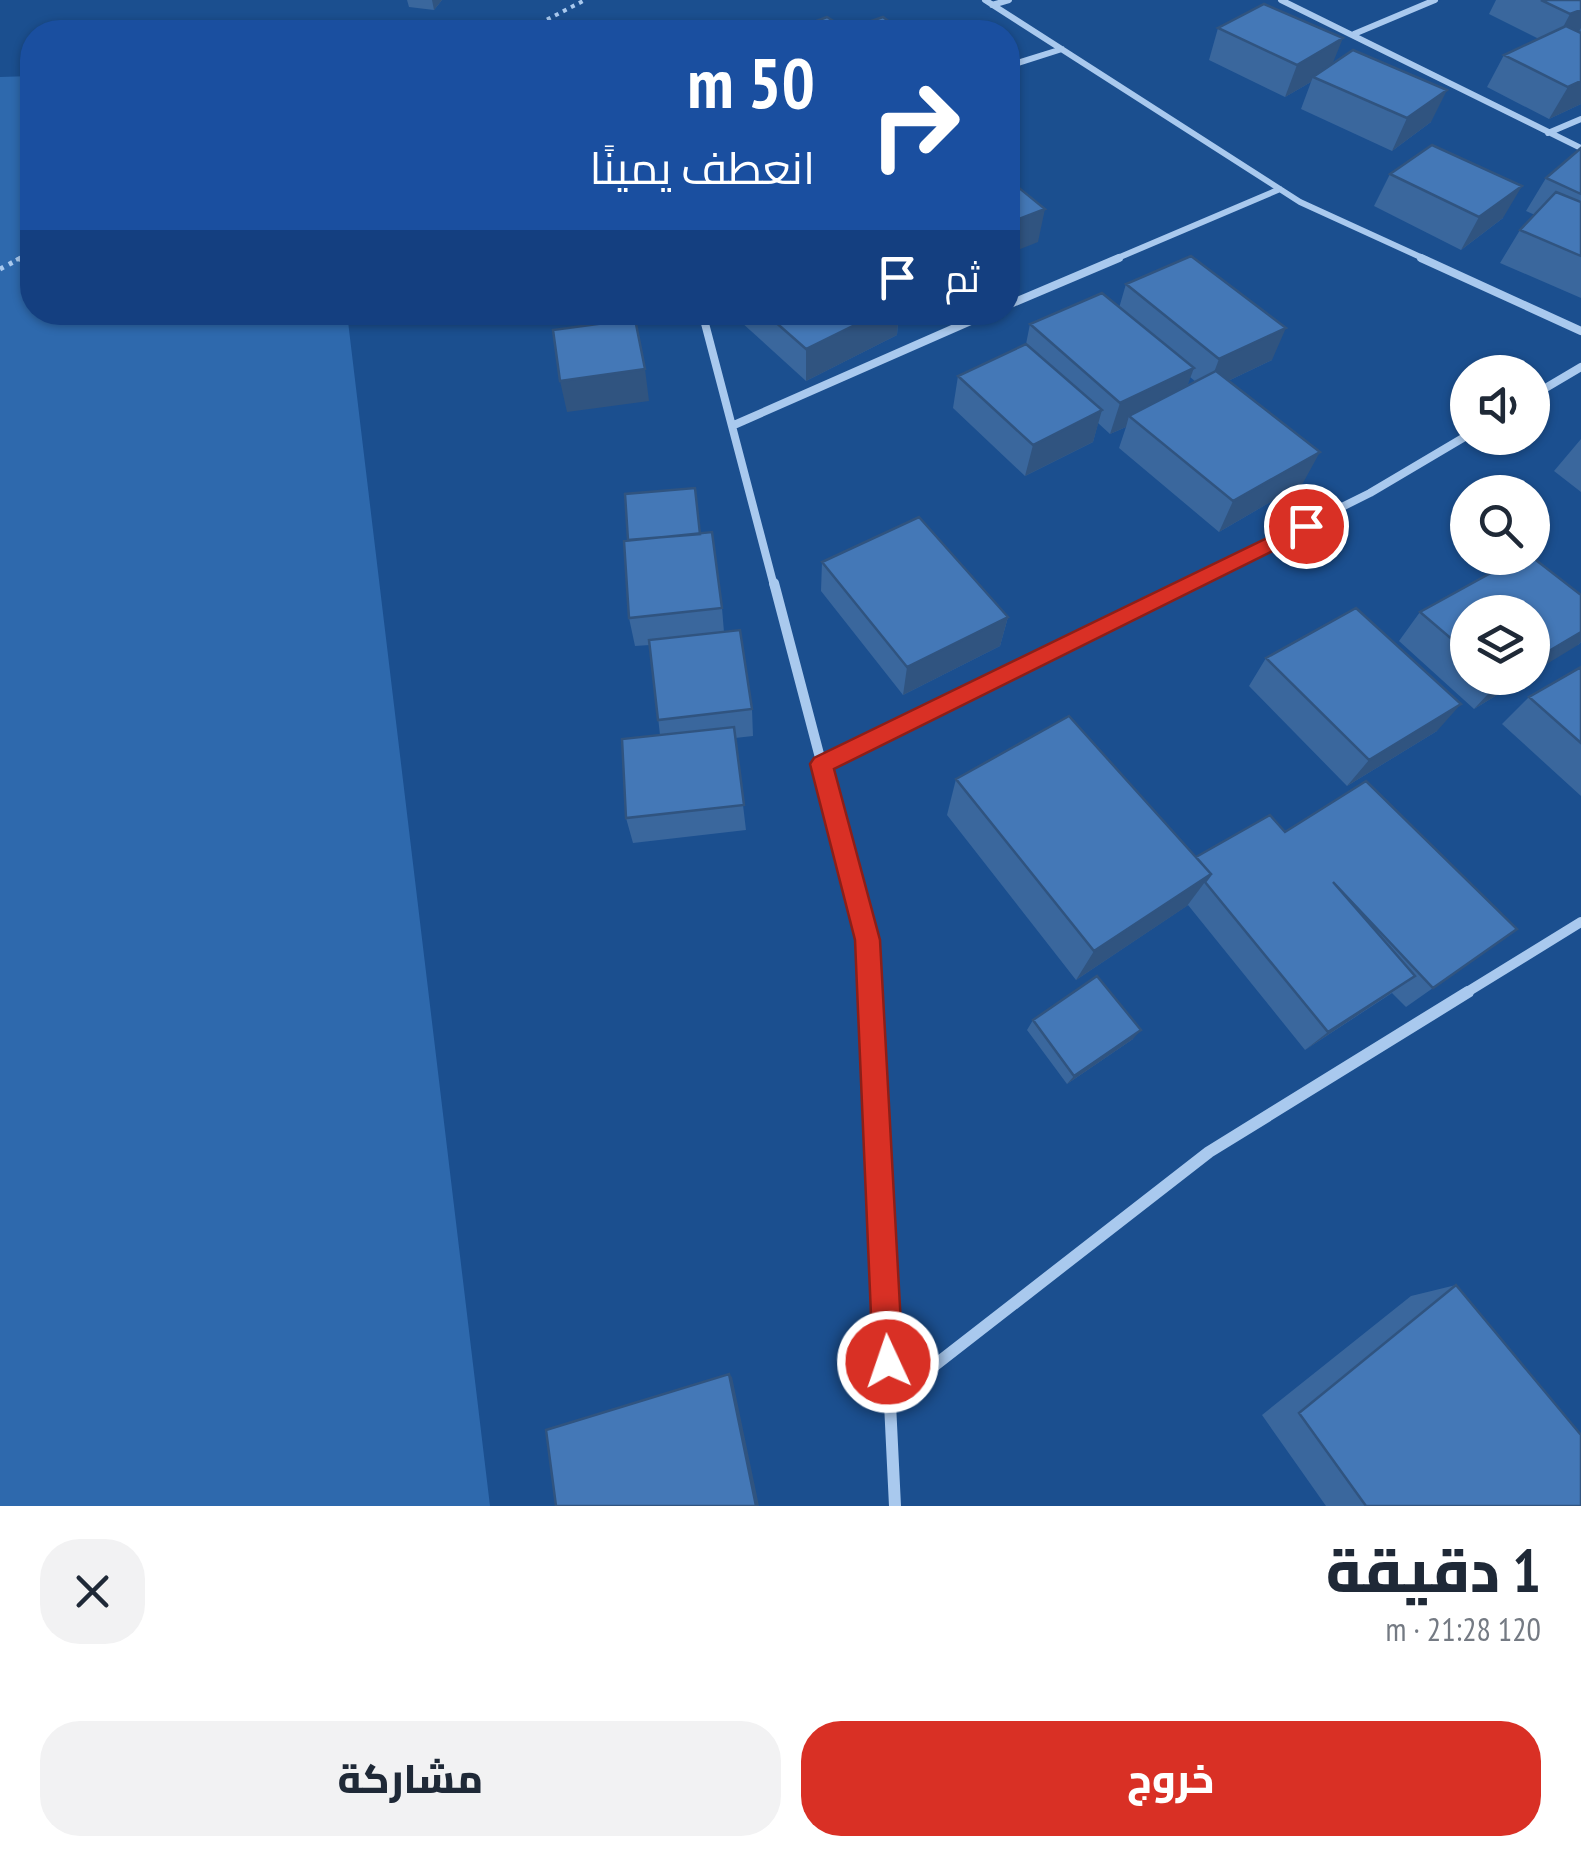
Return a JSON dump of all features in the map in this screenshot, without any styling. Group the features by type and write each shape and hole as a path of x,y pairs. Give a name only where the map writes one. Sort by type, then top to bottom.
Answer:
{"street":[{"path":"988,2 1009,0"},
{"path":"1281,0 1581,148"},
{"path":"1354,34 1435,0"},
{"path":"988,2 1016,20"},
{"path":"1020,22 1318,210 1581,331"},
{"path":"1020,62 1062,49"},
{"path":"1548,133 1581,119"},
{"path":"1020,300 1280,189"},
{"path":"706,325 868,940 895,1506"},
{"path":"734,425 961,325"},
{"path":"1550,385 1581,367"},
{"path":"822,764 1354,502 1450,446"},
{"path":"890,1400 1209,1152 1581,922"}],"path":[{"path":"546,20 585,0"}],"shaded area":[{"path":"20,76 20,325 348,325 490,1506 0,1506 0,77"}],"building":[{"path":"1541,0 1581,0 1581,10 1570,14"},
{"path":"1264,4 1343,38 1297,65 1218,28"},
{"path":"1566,26 1581,33 1581,81 1568,87 1504,55"},
{"path":"1353,50 1447,90 1407,118 1313,77"},
{"path":"1432,145 1522,186 1479,217 1390,174"},
{"path":"1581,148 1581,194 1546,178"},
{"path":"1020,189 1045,209 1020,218"},
{"path":"1556,192 1581,202 1581,256 1520,230"},
{"path":"1191,256 1286,328 1219,359 1126,284"},
{"path":"1102,293 1194,368 1120,403 1030,324"},
{"path":"636,325 645,369 560,381 553,330"},
{"path":"779,325 855,325 806,349"},
{"path":"1026,344 1102,410 1033,445 958,376"},
{"path":"1216,371 1320,452 1233,501 1129,416"},
{"path":"695,488 700,534 628,540 625,494"},
{"path":"919,517 1008,617 907,667 822,562"},
{"path":"712,532 722,608 629,618 624,541"},
{"path":"1550,571 1581,595 1581,632 1550,650 1550,595 1451,595 1487,575 1550,575"},
{"path":"1450,595 1450,638 1420,612"},
{"path":"1356,608 1461,704 1369,760 1266,658"},
{"path":"740,630 752,709 658,720 649,640"},
{"path":"1581,667 1581,743 1529,697 1550,695 1550,685"},
{"path":"1069,716 1211,874 1094,951 956,779"},
{"path":"734,727 744,805 626,818 622,739"},
{"path":"1366,781 1517,929 1433,988 1333,882 1415,976 1328,1032 1205,882 1211,874 1196,857 1270,815 1285,832"},
{"path":"1097,976 1141,1030 1074,1076 1033,1020"},
{"path":"1456,1285 1581,1435 1581,1506 1366,1506 1299,1413"},
{"path":"729,1374 756,1506 556,1506 546,1430"}],"route":[{"path":"888,1362 868,940 822,764 1306,526"}]}
